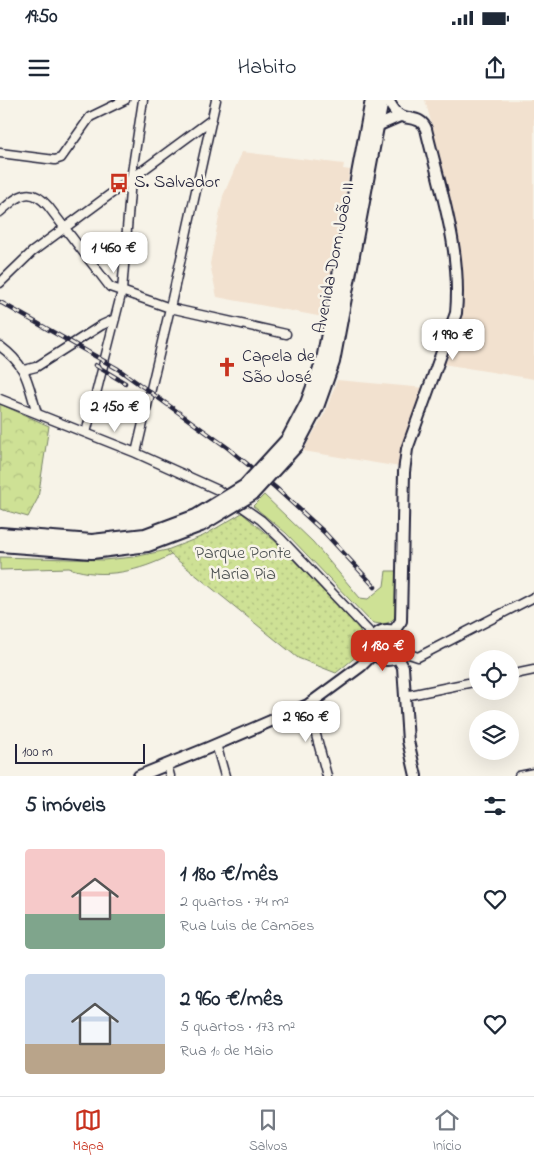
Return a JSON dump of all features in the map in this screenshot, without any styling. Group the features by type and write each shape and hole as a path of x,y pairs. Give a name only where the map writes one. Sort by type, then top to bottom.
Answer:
{"main road":[{"name":"Avenida Dom João II","path":"293,442 323,360 372,100"},
{"name":"Avenida Dom João II","path":"0,544 92,547 145,535 196,516 246,486 293,442 317,407 333,362 382,100"},
{"name":"Avenida Dom João II","path":"0,534 92,547"}],"street":[{"path":"0,153 55,160 62,158 90,116 126,100"},
{"path":"86,433 122,291 131,179 143,100"},
{"path":"136,453 216,100"},
{"path":"388,100 393,110 400,116 420,120 426,129 449,223 458,292 456,313 407,449 404,472 401,621 393,632"},
{"path":"377,126 400,116"},
{"path":"0,283 32,252 211,120"},
{"path":"0,212 21,195 28,194 42,199 110,287 170,308 286,334"},
{"path":"24,370 36,367 102,325 115,319"},
{"path":"0,346 14,357 24,370 37,413"},
{"path":"0,399 136,453 218,490 261,520 374,638"},
{"path":"398,654 418,657 534,598"},
{"path":"385,631 393,632 399,638 401,647 398,654 393,658 384,660 374,653 372,645 374,638 385,631"},
{"path":"139,776 308,704 361,666 374,653"},
{"path":"398,654 403,667 408,741 416,776"},
{"path":"519,673 534,670"},
{"path":"405,696 469,684"},
{"path":"308,704 327,776"},
{"path":"216,744 225,776"},
{"path":"167,765 170,776"},
{"path":"519,776 534,773"}],"shaded area":[{"path":"425,100 534,100 534,379 443,364 451,350 449,347 462,299 460,266 431,130 433,129"},
{"path":"242,152 344,164 343,169 350,170 323,317 217,297 210,264 223,196"},
{"path":"337,380 425,388 405,440 400,467 303,451 325,413"}],"green space":[{"path":"0,404 49,426 38,498 28,517 0,509"},
{"path":"264,495 313,542 360,598 368,599 384,586 386,571 398,571 397,614 395,617 386,623 371,622 286,533 253,506"},
{"name":"Parque Ponte Maria Pia","path":"242,513 277,543 359,628 364,643 363,651 336,673 298,658 167,550 203,536"},
{"path":"167,550 171,555 159,561 122,572 95,573 69,568 0,570 0,557 104,560 134,557"}],"railway":[{"path":"0,302 118,369 228,448 276,488 324,532 375,587"},
{"path":"95,365 125,383"}],"place":[{"name":"S. Salvador","path":"119,183"},
{"name":"Capela de São José","path":"227,367"}]}
